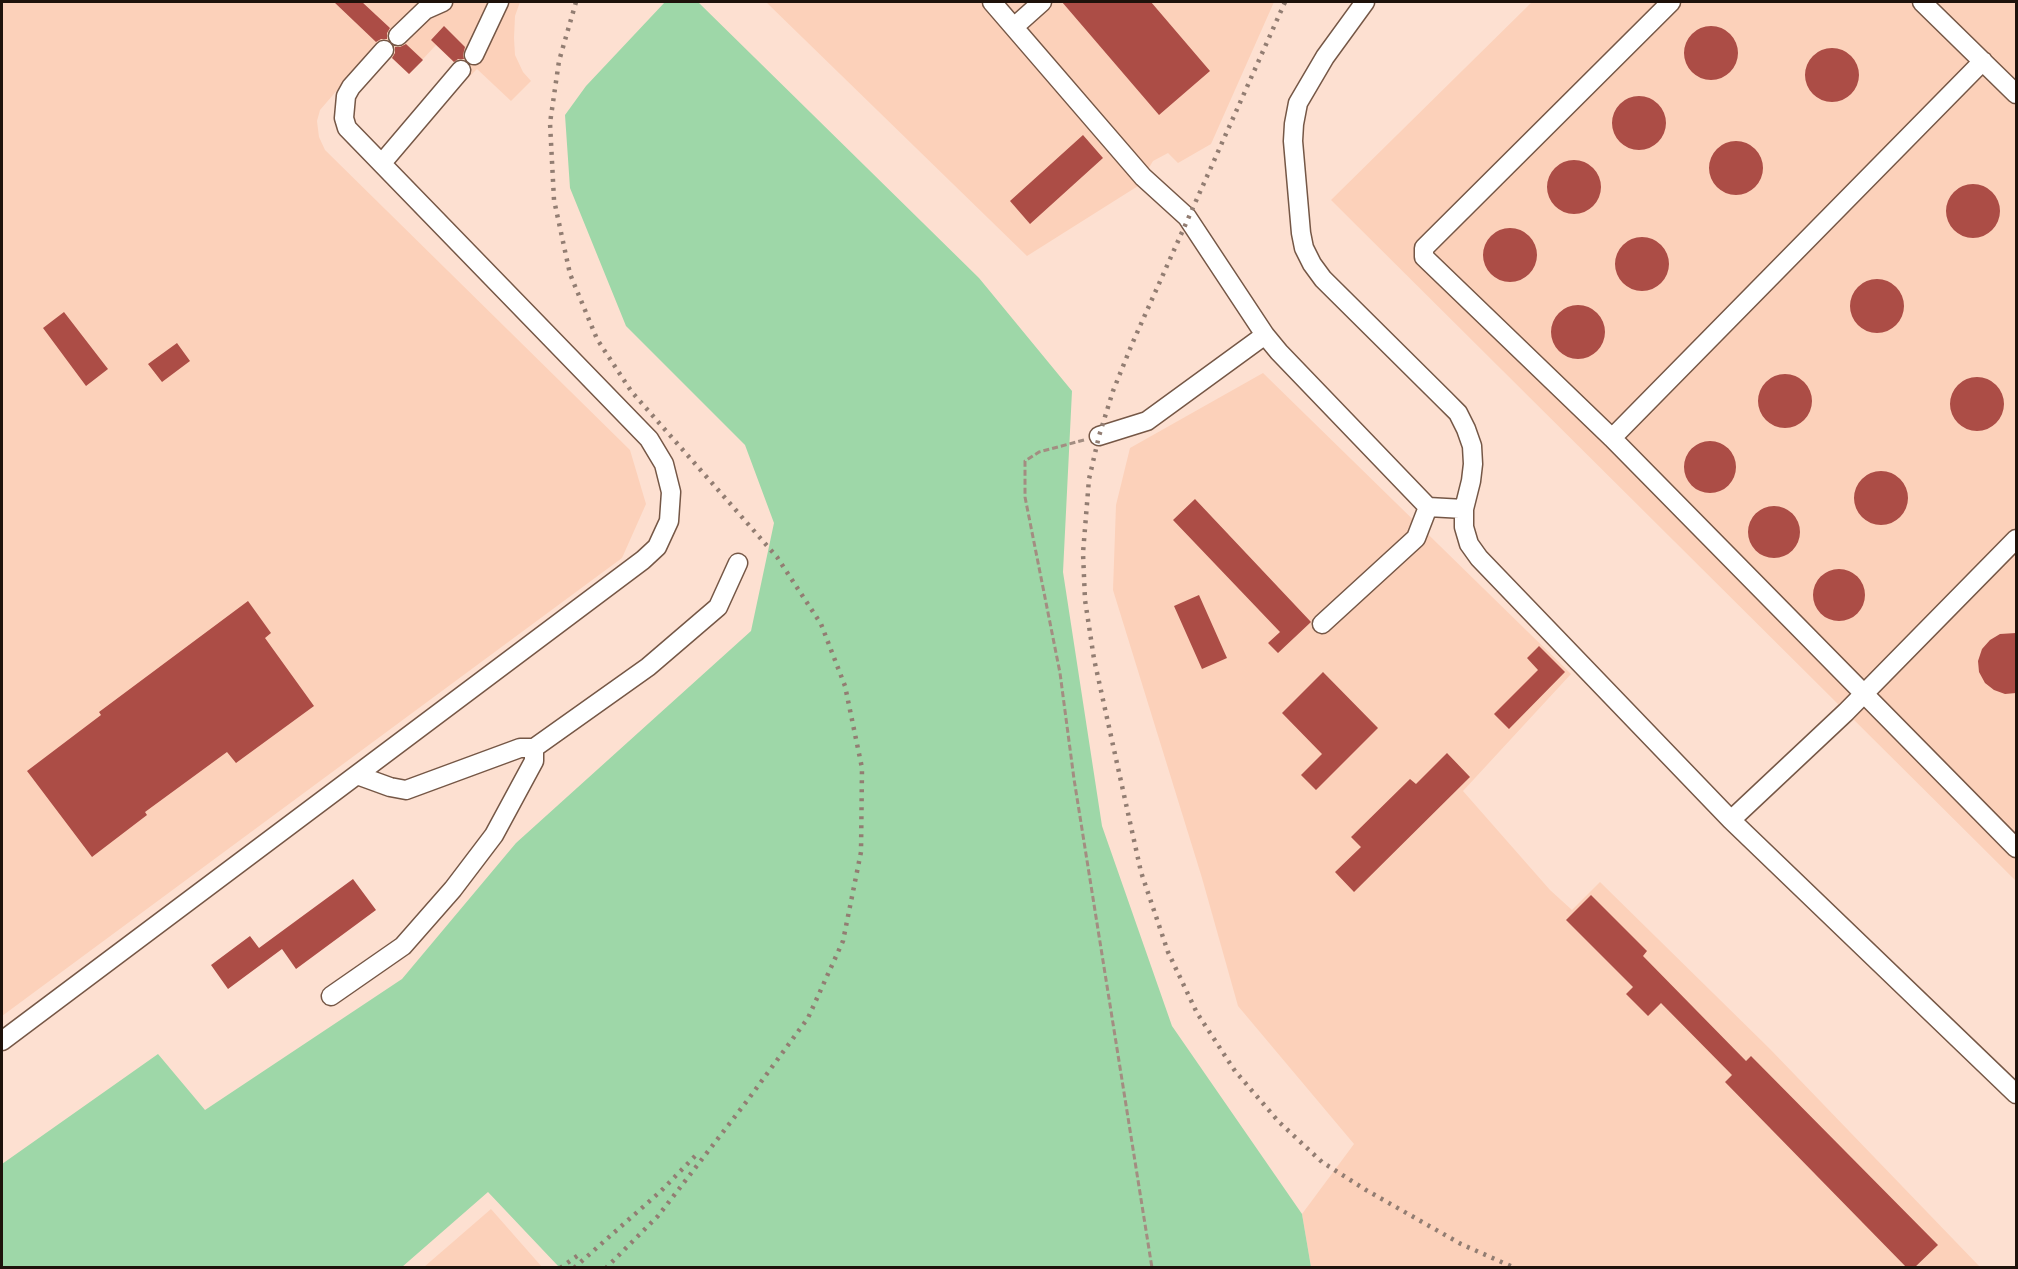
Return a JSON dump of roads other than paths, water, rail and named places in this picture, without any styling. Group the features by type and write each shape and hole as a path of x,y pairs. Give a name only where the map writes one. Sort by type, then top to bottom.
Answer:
{"street":[{"path":"398,36 425,10 443,2"},
{"path":"474,55 499,2"},
{"path":"992,2 1143,177 1187,217 1264,335 1331,408 1428,507 1464,509"},
{"path":"1014,27 1042,2"},
{"path":"1365,2 1325,57 1298,103 1293,141 1301,233 1304,248 1323,279 1458,413 1469,437 1473,464 1464,509 1464,527 1469,544 1479,558 1731,820 2016,1094"},
{"path":"1671,2 1424,248 1424,257 1612,438 2016,848"},
{"path":"1923,2 2016,94"},
{"path":"2,1041 644,560 657,547 669,521 671,492 664,464 649,439 347,128 344,107 351,87 384,50"},
{"path":"1612,438 1983,61"},
{"path":"382,163 461,70"},
{"path":"1099,436 1147,421 1264,335"},
{"path":"1322,624 1416,538 1428,507"},
{"path":"1731,820 1864,693 2016,539"},
{"path":"357,775 390,787 406,789 520,748 534,748 648,668 718,607 738,563"},
{"path":"331,996 403,946 453,889 494,835 534,761 534,748"}],"railway":[{"path":"576,2 559,61 550,123 554,200 570,274 597,339 631,391 777,557 821,624 845,686 862,768 861,852 843,941 808,1018 658,1216 606,1268"},
{"path":"1285,2 1132,344 1113,391 1099,436 1089,479 1083,553 1085,600 1094,659 1141,872 1168,952 1197,1013 1235,1071 1279,1122 1322,1162 1461,1244 1515,1268"},
{"path":"574,1268 661,1191 697,1154"},
{"path":"560,1268 580,1254"}]}
